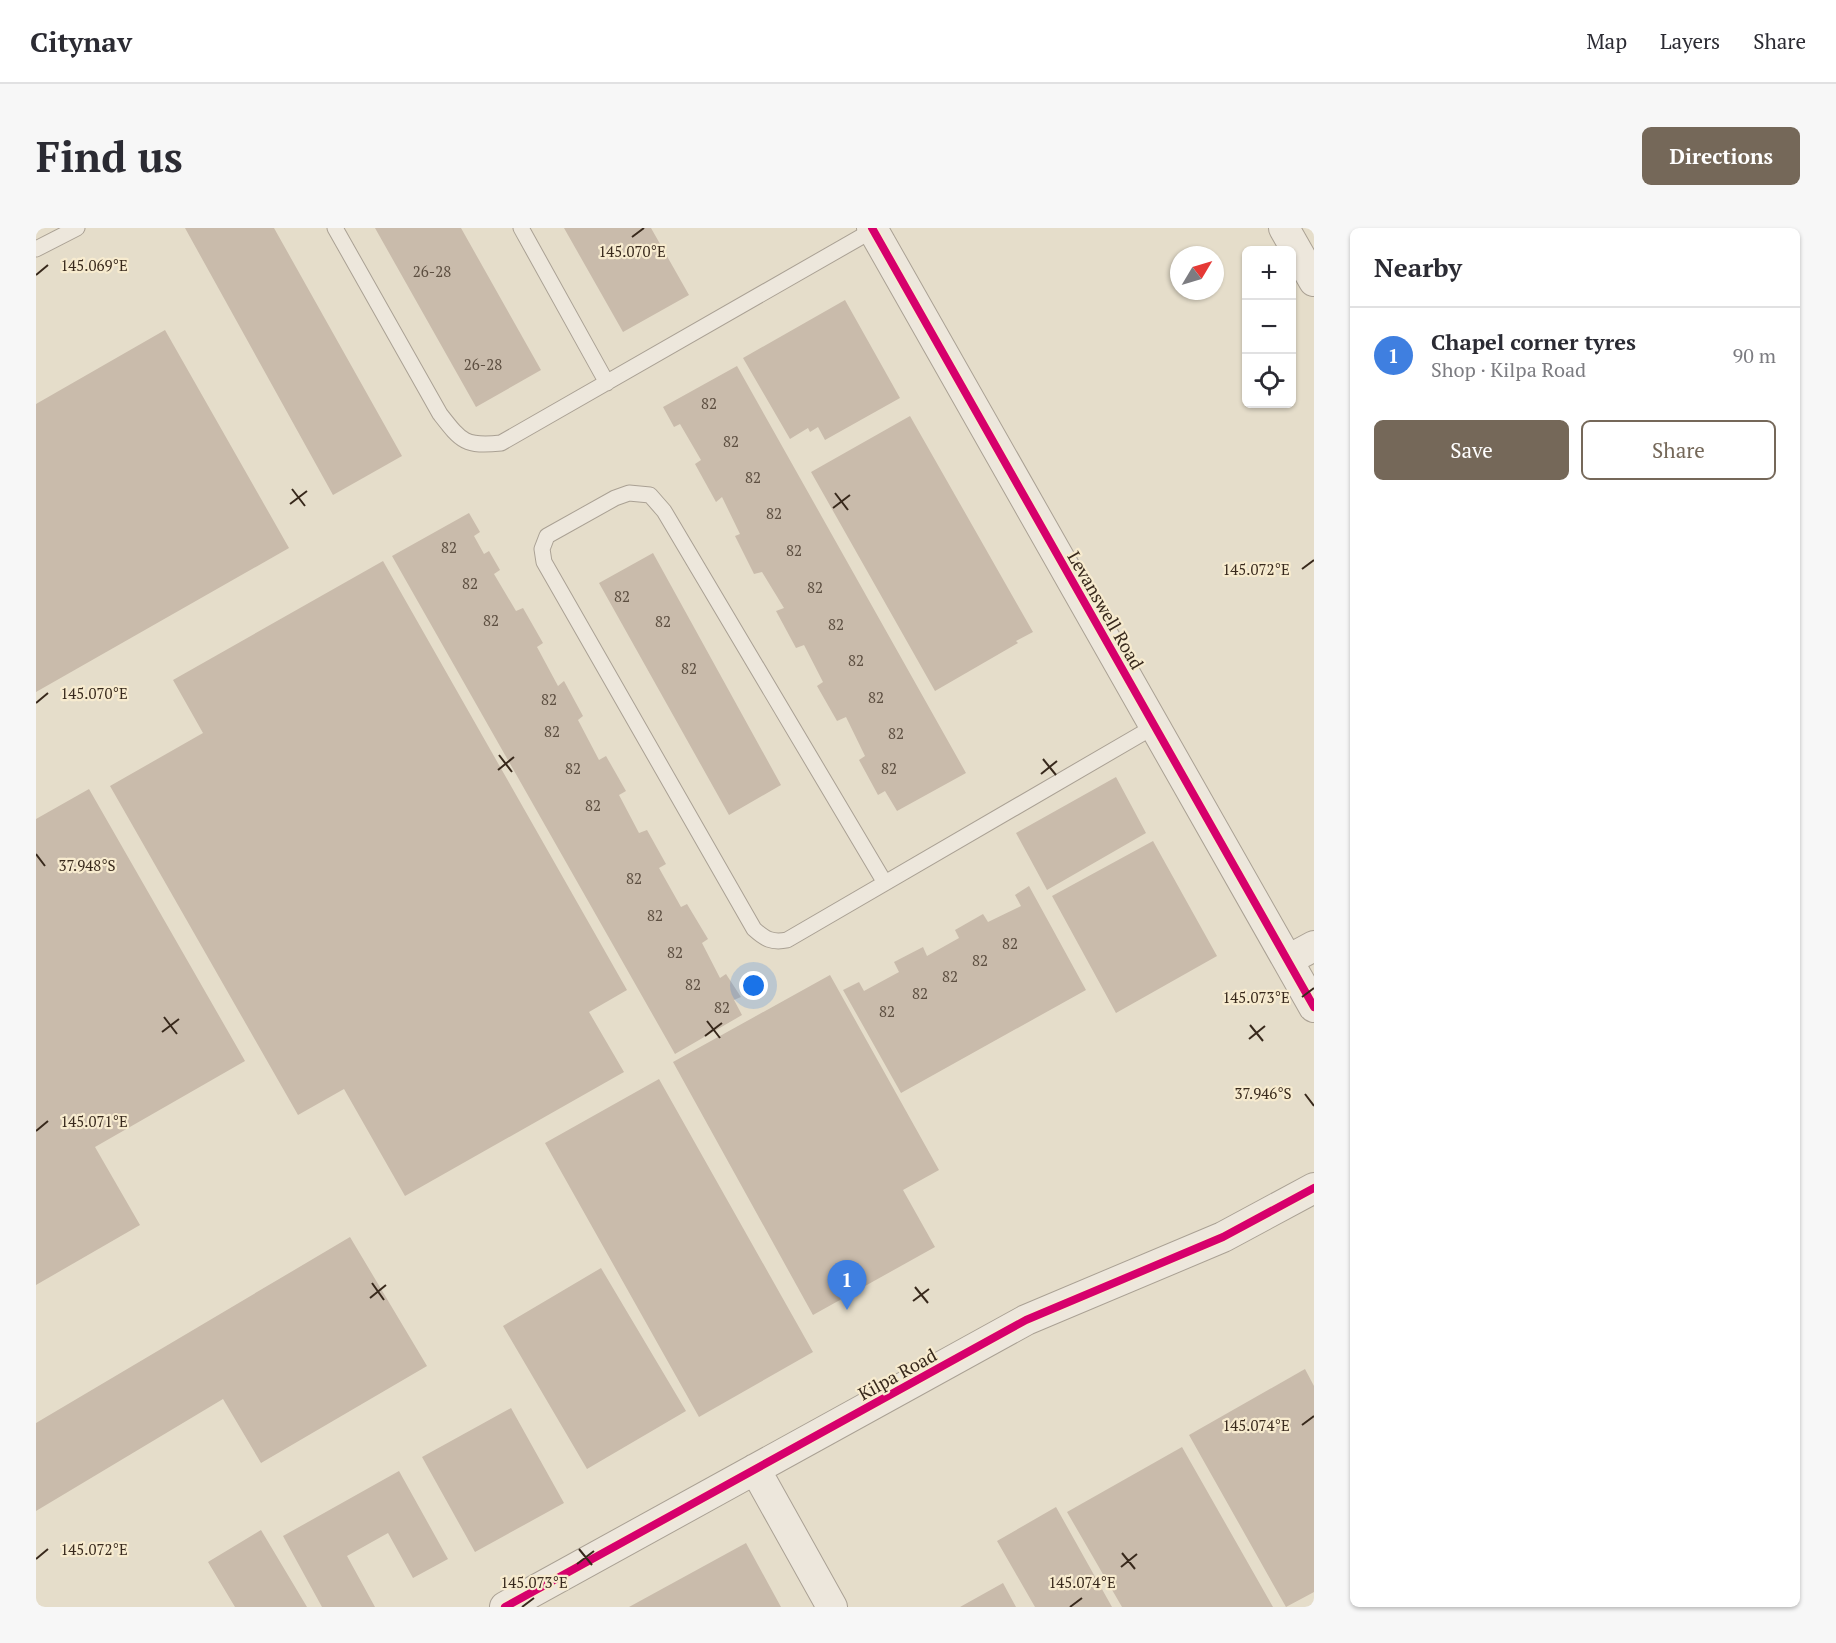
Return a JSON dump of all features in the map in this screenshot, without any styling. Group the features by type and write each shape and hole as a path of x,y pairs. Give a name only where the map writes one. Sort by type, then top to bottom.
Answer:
{"street":[{"path":"1284,228 1314,281"},
{"name":"Levanswell Road","path":"872,229 1314,1007"},
{"path":"1288,960 1314,946"},
{"name":"Kilpa Road","path":"505,1607 1026,1320 1223,1237 1314,1188"},
{"path":"755,1469 832,1607"}],"lane":[{"path":"36,249 77,228"},
{"path":"336,228 440,414 457,436 477,445 501,443 872,229"},
{"path":"521,228 607,383"},
{"path":"885,883 664,512 650,495 629,492 547,536 542,549 544,562 754,929 764,938 775,942 787,940 1155,726"}],"building":[{"path":"185,228 274,228 402,456 333,495"},
{"path":"375,228 461,228 541,370 476,407"},
{"path":"564,228 651,228 689,295 623,332"},
{"path":"845,300 900,398 825,440 818,427 810,432 808,428 790,439 743,358"},
{"path":"165,330 289,548 36,692 36,404"},
{"path":"737,366 966,773 897,811 885,791 878,795 859,760 865,756 846,717 837,721 817,686 823,682 804,645 796,648 776,611 784,608 762,572 754,574 735,536 740,534 722,497 716,502 695,464 701,460 680,424 674,427 663,407"},
{"path":"910,416 1033,632 935,691 811,472"},
{"path":"469,513 480,532 474,536 484,554 489,551 500,570 494,574 516,611 523,608 543,643 537,647 558,686 564,681 583,716 578,720 599,760 606,756 626,791 619,795 639,833 647,830 666,864 659,868 681,907 687,904 708,939 702,943 720,978 726,974 741,997 734,1000 742,1015 675,1054 392,556"},
{"path":"653,553 781,785 729,815 599,583"},
{"path":"383,561 627,990 589,1012 624,1072 405,1196 344,1089 298,1115 110,786 203,733 173,680"},
{"path":"1116,777 1146,833 1047,890 1016,833"},
{"path":"89,789 245,1061 95,1147 140,1225 36,1285 36,819"},
{"path":"1153,841 1217,956 1116,1013 1052,896"},
{"path":"1029,886 1086,990 901,1093 843,990 859,982 864,991 899,972 894,962 923,947 927,956 959,938 955,930 983,914 988,922 1021,906 1015,895"},
{"path":"830,975 939,1170 903,1190 935,1247 813,1315 673,1062"},
{"path":"659,1079 813,1352 699,1417 545,1143"},
{"path":"350,1237 427,1366 261,1463 223,1399 36,1511 36,1423"},
{"path":"601,1268 686,1411 587,1469 503,1326"},
{"path":"1305,1369 1314,1386 1314,1592 1286,1607 1189,1435"},
{"path":"511,1408 564,1503 475,1552 422,1457"},
{"path":"1182,1447 1273,1607 1122,1607 1067,1512"},
{"path":"399,1471 448,1559 413,1578 388,1533 347,1556 375,1607 322,1607 283,1536"},
{"path":"1056,1507 1112,1607 1035,1607 997,1541"},
{"path":"261,1530 307,1607 235,1607 208,1562"},
{"path":"746,1543 781,1607 629,1607"},
{"path":"1003,1583 1016,1607 960,1607"}],"cycle path":[{"path":"872,228 1314,1007"},
{"path":"505,1607 1026,1320 1223,1237 1314,1188"}],"place":[{"name":"Chapel corner tyres","path":"847,1310"}]}
